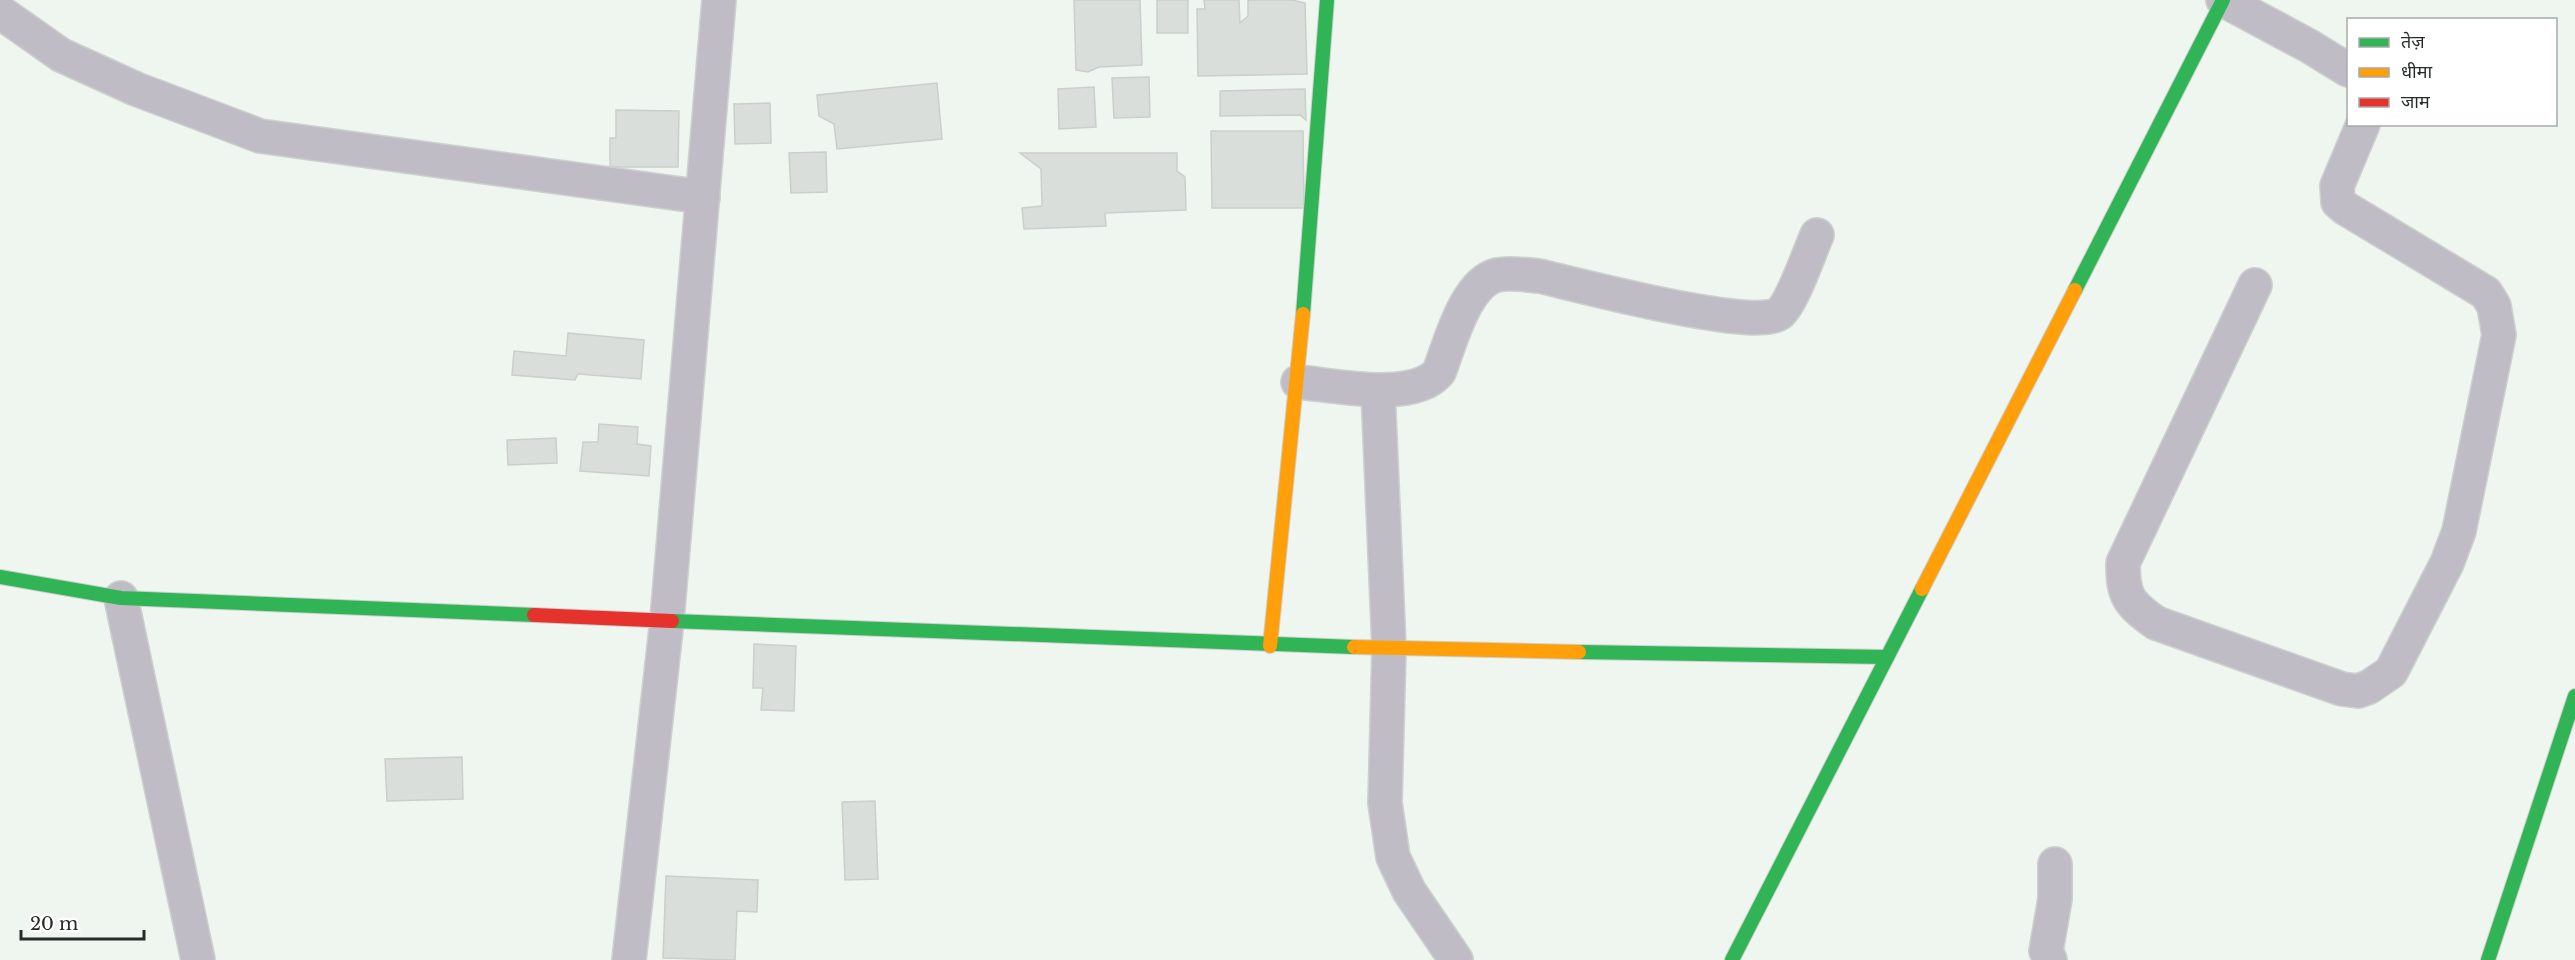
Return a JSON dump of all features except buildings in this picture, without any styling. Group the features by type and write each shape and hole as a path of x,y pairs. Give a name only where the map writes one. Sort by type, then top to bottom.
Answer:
{"street":[{"path":"629,960 667,621 719,0"},
{"path":"1270,646 1298,382 1327,0"},
{"path":"1732,960 2223,0 2347,69"},
{"path":"0,12 61,55 136,88 260,136 703,197"},
{"path":"2256,285 2123,563 2123,588 2136,609 2156,622 2326,684 2358,691 2381,681 2391,672 2447,563 2464,511 2499,335 2494,306 2486,293 2338,202 2337,186 2361,126"},
{"path":"1298,382 1378,390 1420,386 1431,381 1439,372 1468,299 1479,284 1495,276 1510,274 1539,276 1724,317 1769,318 1780,313 1793,292 1817,235"},
{"path":"1378,390 1389,648 1384,803 1393,856 1409,891 1456,960"},
{"path":"0,577 121,598 1270,646 1887,657"},
{"path":"121,598 198,960"},
{"path":"2488,960 2575,696"},
{"path":"2050,960 2046,951 2055,899 2055,864"}],"traffic: fast":[{"path":"1303,314 1327,0"},
{"path":"2075,290 2223,0"},
{"path":"0,577 121,598 534,615"},
{"path":"1732,960 1922,589"},
{"path":"672,621 1354,647"},
{"path":"1579,652 1887,657"},
{"path":"2488,960 2575,696"}],"traffic: slow":[{"path":"1922,589 2075,290"},
{"path":"1270,646 1303,314"},
{"path":"1354,647 1579,652"}],"traffic: jam":[{"path":"534,615 672,621"}]}
